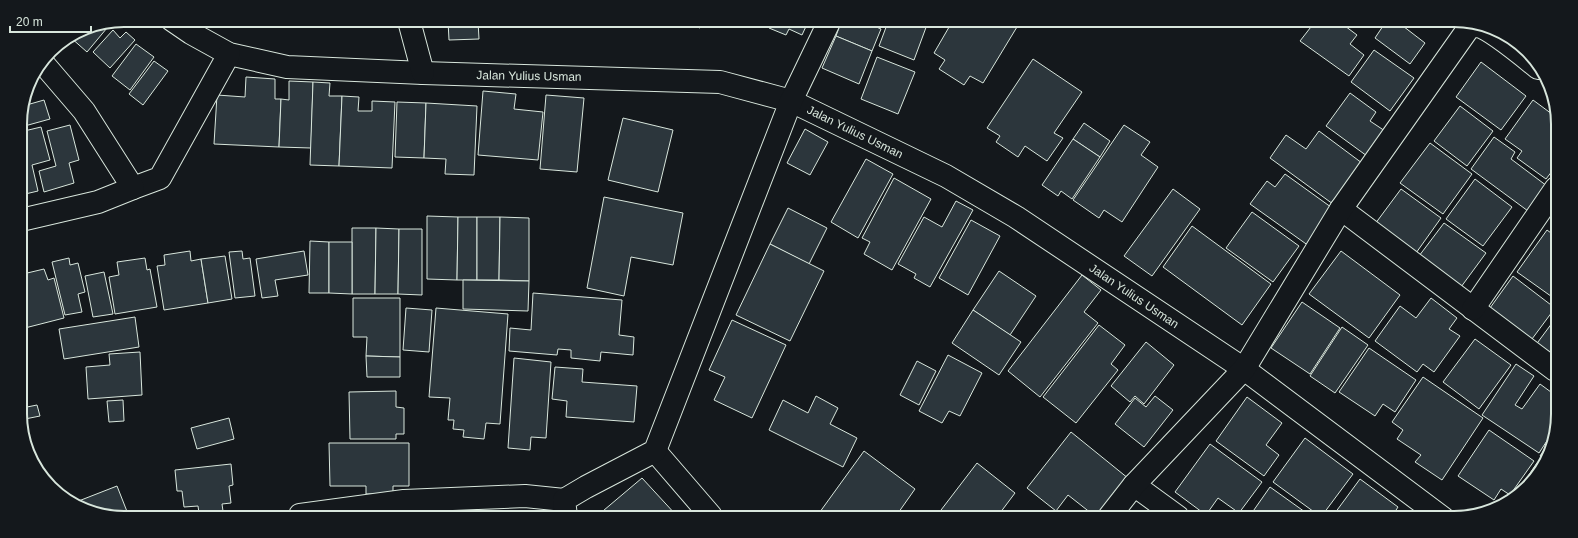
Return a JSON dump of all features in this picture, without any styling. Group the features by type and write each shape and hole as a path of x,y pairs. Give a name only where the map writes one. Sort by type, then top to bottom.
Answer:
{"street":[{"name":"Jalan Yulius Usman","path":"182,27 229,54 288,67 423,73 720,82 791,101 946,176 1016,216 1244,369 1434,511"},
{"path":"411,27 423,73"},
{"path":"330,511 404,501 525,496 565,508 586,487 655,451 791,101 827,27"},
{"path":"1114,511 1134,485 1244,369 1341,209 1469,28"},
{"path":"1492,35 1527,60"},
{"path":"27,219 98,202 160,178 229,54"},
{"path":"46,66 84,111 133,188"},
{"path":"1473,309 1551,195"},
{"path":"1341,209 1551,367"},
{"path":"655,451 707,511"},
{"path":"1134,485 1170,511"}],"building":[{"path":"448,27 478,27 479,39 449,40"},
{"path":"806,27 802,35 789,29 786,35 769,28"},
{"path":"839,27 876,27 881,29 872,51 836,36"},
{"path":"886,27 926,27 914,60 879,46"},
{"path":"949,27 1017,27 983,83 970,76 964,85 939,69 945,60 934,53"},
{"path":"1311,27 1346,27 1357,35 1350,44 1364,55 1349,76 1300,41"},
{"path":"1382,27 1404,27 1425,43 1410,64 1375,38"},
{"path":"106,29 87,52 74,41 93,32"},
{"path":"113,30 120,38 126,32 135,40 110,68 93,52"},
{"path":"836,36 872,51 859,84 822,68"},
{"path":"136,44 154,57 130,90 112,76"},
{"path":"1374,50 1414,78 1390,111 1351,82"},
{"path":"877,57 915,72 898,114 861,99"},
{"path":"1033,59 1082,92 1054,133 1063,138 1047,161 1025,146 1018,157 996,142 1000,136 987,128"},
{"path":"154,61 168,71 143,105 129,94"},
{"path":"1481,62 1526,96 1501,130 1456,97"},
{"path":"246,77 275,79 275,99 281,99 279,147 214,144 217,95 245,97"},
{"path":"289,81 313,82 311,148 279,147 281,99 289,100"},
{"path":"313,82 330,83 329,96 342,96 339,166 310,165"},
{"path":"483,91 516,94 514,109 543,112 538,160 478,155"},
{"path":"1350,93 1376,112 1370,121 1385,131 1367,156 1326,126"},
{"path":"546,95 584,98 577,172 540,169"},
{"path":"342,96 359,97 358,111 372,111 372,101 395,102 392,168 339,166"},
{"path":"44,100 50,119 27,125 29,104"},
{"path":"1533,100 1550,113 1551,172 1546,179 1517,158 1522,151 1505,139"},
{"path":"397,102 426,103 424,158 395,157"},
{"path":"426,103 477,106 474,175 445,174 446,159 424,158"},
{"path":"1460,106 1493,131 1467,166 1434,141"},
{"path":"623,118 673,130 658,192 608,180"},
{"path":"1084,123 1110,141 1100,157 1073,139"},
{"path":"70,125 79,160 69,163 74,183 44,192 39,171 56,166 47,131"},
{"path":"1124,125 1150,142 1141,155 1158,167 1122,222 1104,210 1099,218 1073,200"},
{"path":"41,127 50,160 32,165 38,191 27,194 27,130"},
{"path":"805,129 828,142 810,175 787,163"},
{"path":"1319,131 1366,166 1337,207 1270,158 1286,135 1306,149"},
{"path":"1494,137 1515,152 1511,159 1547,186 1528,211 1471,169"},
{"path":"1073,139 1100,157 1072,199 1061,191 1058,196 1042,185"},
{"path":"1430,143 1472,174 1443,214 1400,183"},
{"path":"866,159 893,174 858,238 831,222"},
{"path":"1285,174 1335,210 1309,246 1250,204 1267,181 1275,187"},
{"path":"894,178 931,199 892,270 864,254 870,242 862,238"},
{"path":"1475,179 1512,207 1483,246 1446,219"},
{"path":"1173,189 1200,209 1152,276 1124,256"},
{"path":"1401,189 1441,218 1416,253 1375,224"},
{"path":"604,197 683,213 673,265 631,257 624,296 587,288"},
{"path":"956,201 973,210 930,287 914,278 916,274 898,264 924,217 942,227"},
{"path":"788,208 827,228 809,264 770,244"},
{"path":"1252,212 1299,246 1273,282 1226,248"},
{"path":"427,216 458,217 457,280 427,279"},
{"path":"458,217 477,217 477,280 457,280"},
{"path":"477,217 500,217 499,280 477,280"},
{"path":"500,217 529,218 529,281 499,280"},
{"path":"971,220 1000,236 968,295 939,278"},
{"path":"1444,223 1486,253 1461,287 1419,256"},
{"path":"1192,226 1271,284 1242,325 1163,267"},
{"path":"352,228 376,228 375,294 352,294"},
{"path":"376,228 399,229 398,294 375,294"},
{"path":"399,229 422,229 422,295 398,294"},
{"path":"1547,230 1551,233 1551,296 1517,272"},
{"path":"310,241 329,242 329,293 309,293"},
{"path":"329,242 352,242 352,294 329,293"},
{"path":"770,244 824,271 790,341 736,315"},
{"path":"190,251 191,261 201,259 208,303 164,310 157,266 165,265 164,255"},
{"path":"242,251 243,259 250,258 255,296 235,298 229,252"},
{"path":"304,251 308,275 275,280 278,296 262,298 256,259"},
{"path":"1341,251 1400,295 1369,338 1309,294"},
{"path":"225,256 232,299 208,303 201,259"},
{"path":"69,258 70,265 78,263 85,292 78,294 82,312 65,315 52,262"},
{"path":"145,258 147,270 150,269 157,307 115,314 109,277 119,275 117,262"},
{"path":"44,269 48,280 54,278 64,318 27,327 27,273"},
{"path":"999,271 1036,296 1010,335 973,310"},
{"path":"104,272 113,314 93,317 85,276"},
{"path":"1082,275 1101,290 1084,312 1098,323 1040,397 1008,371"},
{"path":"1513,276 1551,305 1551,313 1532,339 1490,308"},
{"path":"463,280 529,281 528,311 463,309"},
{"path":"533,293 622,300 619,335 634,337 633,355 601,352 600,361 571,358 571,350 558,349 557,355 509,351 510,328 531,330"},
{"path":"353,298 400,298 400,357 366,356 367,337 353,337"},
{"path":"1431,298 1457,318 1449,329 1460,336 1434,372 1423,364 1417,372 1375,341 1400,306 1416,318"},
{"path":"1302,302 1340,328 1310,374 1271,348"},
{"path":"406,308 432,310 429,352 403,350"},
{"path":"436,308 508,314 500,424 486,423 484,439 463,437 464,430 453,429 454,420 448,420 450,398 429,397"},
{"path":"973,310 1021,342 999,375 952,343"},
{"path":"135,317 139,347 64,359 59,329"},
{"path":"732,320 786,345 752,418 714,400 725,377 709,370"},
{"path":"1551,324 1551,357 1535,346"},
{"path":"1099,325 1125,345 1111,364 1118,370 1076,423 1043,397"},
{"path":"1342,327 1368,345 1335,393 1310,376"},
{"path":"1475,339 1511,365 1479,409 1443,382"},
{"path":"1146,342 1174,365 1144,404 1135,396 1130,402 1111,386"},
{"path":"1369,348 1416,380 1395,412 1383,404 1375,416 1339,392"},
{"path":"140,352 142,395 88,399 86,367 110,365 109,354"},
{"path":"948,355 982,373 960,416 949,411 942,423 919,411"},
{"path":"366,356 400,357 400,377 367,377"},
{"path":"514,358 551,362 546,438 531,437 530,450 508,448"},
{"path":"917,361 936,371 919,405 900,395"},
{"path":"1516,364 1534,376 1515,405 1522,409 1540,384 1551,392 1551,414 1548,439 1539,453 1482,415"},
{"path":"555,367 583,369 582,382 637,386 634,422 566,417 567,401 552,399"},
{"path":"1423,377 1483,418 1442,480 1415,462 1421,455 1397,439 1403,430 1392,422"},
{"path":"396,391 396,407 404,408 404,434 396,434 396,439 350,439 349,392"},
{"path":"816,396 838,408 830,424 857,438 843,467 769,430 783,400 808,413"},
{"path":"1155,396 1173,410 1144,447 1115,424 1135,398 1146,407"},
{"path":"1247,397 1282,423 1266,445 1279,455 1264,476 1216,441"},
{"path":"123,400 124,421 109,422 107,401"},
{"path":"37,405 40,416 27,419 27,407"},
{"path":"229,418 234,439 197,449 191,428"},
{"path":"1489,430 1534,461 1513,491 1509,494 1501,489 1494,500 1458,476"},
{"path":"1071,432 1134,483 1112,511 1088,511 1068,495 1056,511 1027,488"},
{"path":"1305,438 1353,474 1325,511 1313,511 1273,482"},
{"path":"329,443 409,443 409,486 393,486 393,494 366,494 366,486 330,486"},
{"path":"1210,444 1262,482 1240,511 1236,511 1218,498 1209,511 1201,511 1175,492"},
{"path":"864,451 915,489 900,511 821,511"},
{"path":"977,463 1015,493 1002,511 940,511"},
{"path":"1537,463 1538,463 1535,468 1526,479"},
{"path":"231,464 233,485 229,486 231,503 222,504 223,511 199,511 198,506 184,507 182,491 177,491 175,470"},
{"path":"642,478 672,511 603,511"},
{"path":"1360,479 1398,507 1395,511 1336,511"},
{"path":"117,486 127,511 99,508 80,500"},
{"path":"1270,487 1304,511 1253,511"}]}
